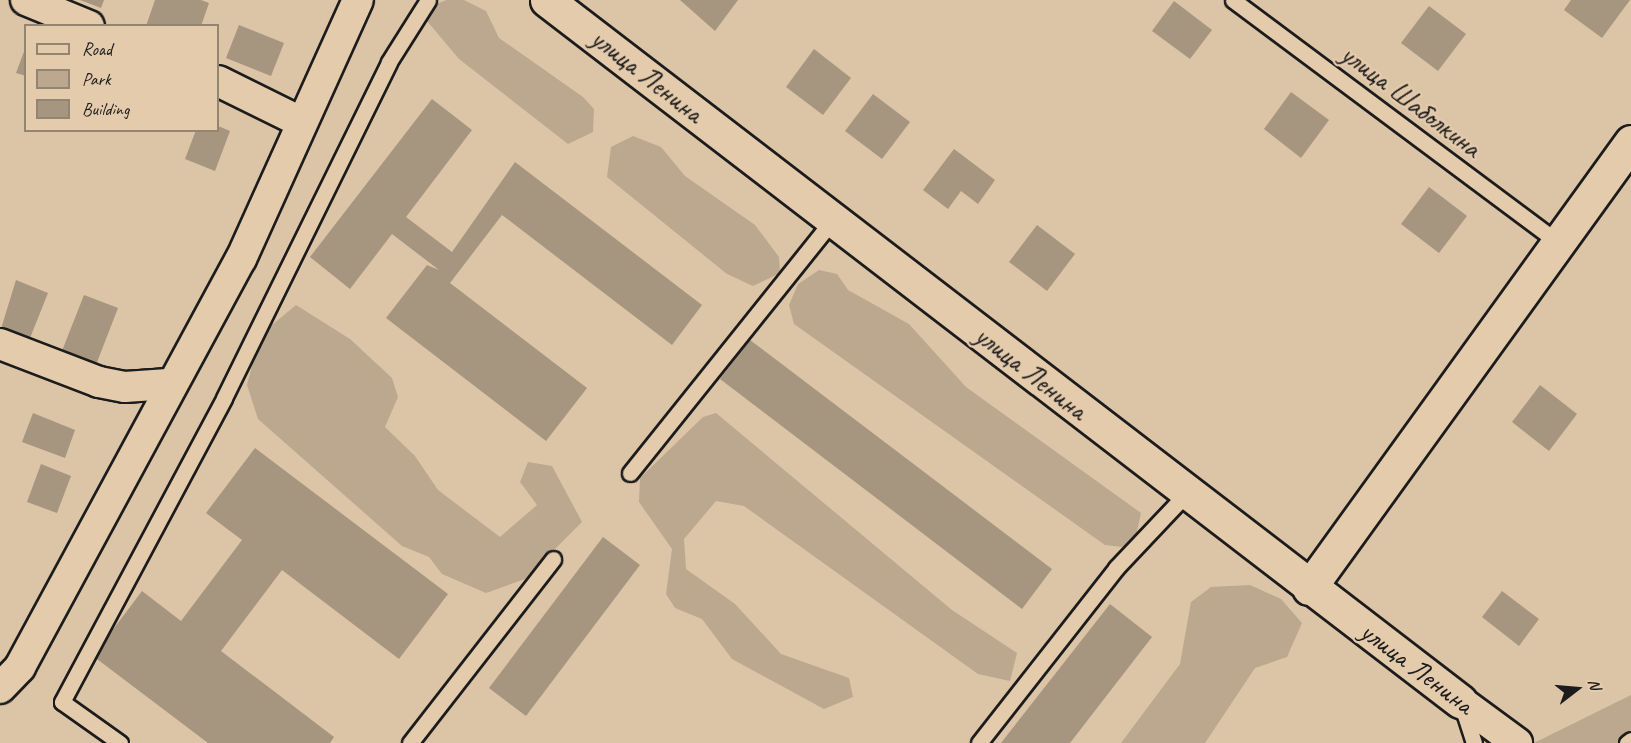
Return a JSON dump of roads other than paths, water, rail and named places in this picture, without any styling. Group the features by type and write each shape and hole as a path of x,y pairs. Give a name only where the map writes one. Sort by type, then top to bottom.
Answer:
{"main road":[{"name":"улица Ленина","path":"547,0 1309,588 1460,701"},
{"path":"1309,588 1631,142"}],"street":[{"path":"26,0 84,24"},
{"path":"0,688 20,667 168,384 241,259 299,121 358,0"},
{"path":"219,81 299,121"},
{"path":"0,344 99,382 125,387 168,384"},
{"name":"улица Ленина","path":"1460,701 1517,743"}],"lane":[{"path":"120,743 62,702 224,398 389,62 428,0"},
{"name":"улица Шаболкина","path":"1233,0 1559,243"},
{"path":"630,473 833,220"},
{"path":"979,743 1116,568 1187,493"},
{"path":"410,743 553,559"},
{"path":"1460,701 1474,743"},
{"path":"1627,743 1631,740"}]}
